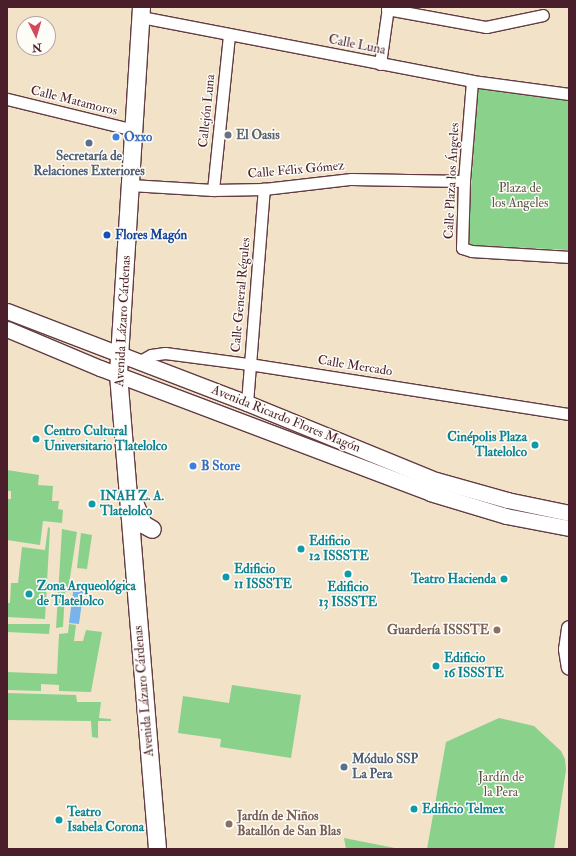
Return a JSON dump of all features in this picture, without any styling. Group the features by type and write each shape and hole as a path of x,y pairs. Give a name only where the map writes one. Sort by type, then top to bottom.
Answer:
{"main road":[{"name":"Avenida Lázaro Cárdenas","path":"141,12 118,374 157,849"},
{"name":"Avenida Ricardo Flores Magón","path":"7,311 247,403 436,480 507,500 569,513"},
{"name":"Avenida Ricardo Flores Magón","path":"7,329 118,374 430,493 506,516 569,528"},
{"path":"126,482 143,524 152,529"},
{"path":"569,628 566,649 569,667"}],"street":[{"path":"380,64 388,8 486,27 543,15"},
{"name":"Calle Luna","path":"141,12 229,35 380,64 472,81 569,94"},
{"name":"Callejón Luna","path":"213,190 229,35"},
{"name":"Calle Plaza los Ángeles","path":"472,81 464,181 461,236 462,248 472,251 569,257"},
{"name":"Calle Matamoros","path":"7,98 134,130"},
{"name":"Calle Félix Gómez","path":"130,185 213,190 264,189 351,179 464,181"},
{"name":"Calle General Régules","path":"247,403 264,189"},
{"name":"Calle Mercado","path":"138,362 151,355 165,353 249,364 569,414"}],"green space":[{"name":"Plaza de los Angeles","path":"478,89 569,101 569,250 467,245"},
{"path":"7,470 39,475 38,485 53,486 52,501 59,501 58,509 63,510 62,523 43,521 40,545 7,540 7,499 11,499 11,491 7,491"},
{"path":"48,527 50,528 45,619 7,617 7,603 10,603 11,583 18,583 22,547 45,550"},
{"path":"62,529 77,532 69,584 74,585 73,592 65,592 63,627 56,628"},
{"path":"81,533 92,535 87,569 77,568"},
{"path":"7,624 50,624 49,634 7,632"},
{"path":"69,624 76,625 74,641 83,641 86,630 102,632 91,692 59,691 59,685 41,684 41,691 7,690 7,672 57,674 59,634 68,633"},
{"path":"232,685 301,695 291,758 220,747 221,739 178,733 183,696 229,703"},
{"path":"7,693 76,695 77,702 101,702 99,718 111,719 111,721 98,721 98,738 92,737 91,721 7,720"},
{"name":"Jardín de la Pera","path":"499,718 534,726 561,751 565,759 566,770 554,849 427,849 446,742"},
{"path":"344,838 400,849 346,849"}],"water":[{"path":"74,585 84,587 79,624 69,623"}],"place":[{"name":"El Oasis","path":"228,135"},
{"name":"Oxxo","path":"116,137"},
{"name":"Secretaría de Relaciones Exteriores","path":"89,143"},
{"name":"Flores Magón","path":"107,235"},
{"name":"Centro Cultural Universitario Tlatelolco","path":"36,439"},
{"name":"Cinépolis Plaza Tlatelolco","path":"535,445"},
{"name":"B Store","path":"193,466"},
{"name":"INAH Z. A. Tlatelolco","path":"92,504"},
{"name":"Edificio 12 ISSSTE","path":"301,549"},
{"name":"Edificio 13 ISSSTE","path":"348,574"},
{"name":"Edificio 11 ISSSTE","path":"226,577"},
{"name":"Teatro Hacienda","path":"504,579"},
{"name":"Zona Arqueológica de Tlatelolco","path":"29,594"},
{"name":"Guardería ISSSTE","path":"497,630"},
{"name":"Edificio 16 ISSSTE","path":"436,666"},
{"name":"Módulo SSP La Pera","path":"344,767"},
{"name":"Edificio Telmex","path":"414,809"},
{"name":"Teatro Isabela Corona","path":"59,820"},
{"name":"Jardín de Niños Batallón de San Blas","path":"229,824"}]}
